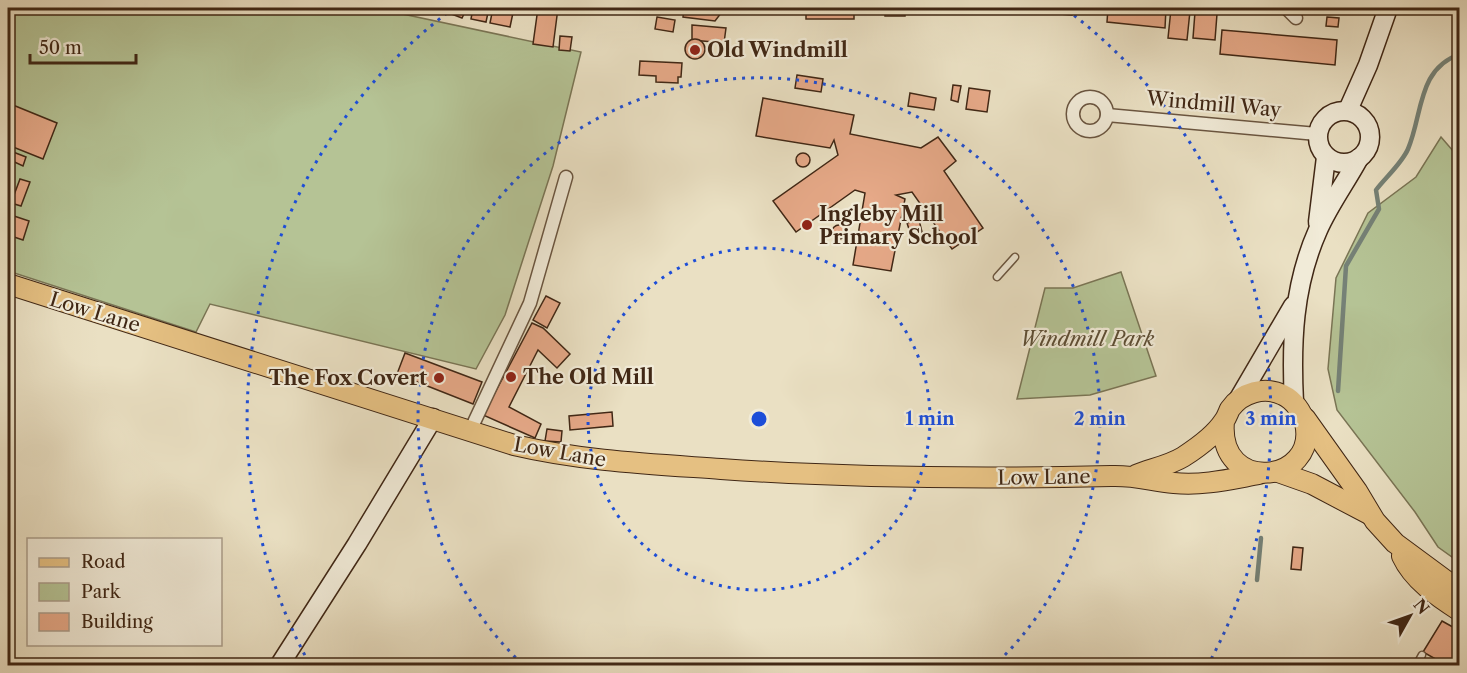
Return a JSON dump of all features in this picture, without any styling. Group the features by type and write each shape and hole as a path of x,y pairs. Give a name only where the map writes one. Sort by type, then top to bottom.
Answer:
{"main road":[{"name":"Low Lane","path":"8,284 470,431 553,454 629,463 804,474 952,477 1136,475 1173,483 1206,484 1269,473"},
{"path":"1369,514 1312,484 1269,473 1246,470 1234,461 1226,449 1223,435 1224,421 1238,400 1248,394 1266,391 1284,396 1298,409 1357,491 1369,514 1395,543 1460,591"},
{"path":"1269,473 1290,466 1299,456 1306,429 1298,409"},
{"name":"Low Lane","path":"1136,475 1181,458 1224,421"},
{"path":"1395,543 1407,567 1436,596 1460,611"}],"street":[{"path":"1286,8 1296,18"},
{"path":"1348,110 1368,65 1388,8"},
{"path":"1318,230 1370,141 1370,130 1358,114 1348,110 1327,115 1320,124 1317,135 1321,150 1326,157 1336,162 1348,163 1359,158"},
{"name":"Windmill Way","path":"1107,115 1317,135"},
{"path":"1238,400 1295,302 1318,230 1326,157"},
{"path":"470,431 530,303 566,177"},
{"path":"1295,302 1291,356 1298,409"},
{"path":"279,666 357,544 433,418"}],"lane":[{"path":"996,277 1015,257"},
{"path":"1416,666 1422,655"}],"green space":[{"path":"8,8 389,8 398,13 581,52 553,166 505,315 476,369 210,304 196,332 8,271"},
{"path":"1441,137 1460,159 1459,562 1438,547 1415,512 1337,410 1328,369 1336,278 1368,213 1416,177"},
{"name":"Windmill Park","path":"1121,272 1156,376 1090,395 1017,399 1045,288 1073,288"}],"building":[{"path":"467,8 462,18 441,10 425,9"},
{"path":"473,8 489,8 486,22 471,19"},
{"path":"493,8 514,8 510,27 490,23"},
{"path":"538,8 558,8 553,47 533,44"},
{"path":"684,8 725,8 715,21 683,17"},
{"path":"806,8 854,8 854,19 806,19"},
{"path":"885,8 905,8 905,16 885,16"},
{"path":"1047,8 1073,8 1072,15 1046,13"},
{"path":"1108,8 1166,8 1165,28 1107,22"},
{"path":"1171,9 1190,11 1187,40 1168,38"},
{"path":"1195,12 1217,14 1215,40 1193,38"},
{"path":"657,17 675,20 673,32 655,29"},
{"path":"1327,17 1339,18 1338,27 1326,26"},
{"path":"692,25 726,28 724,43 692,40"},
{"path":"1222,30 1337,40 1335,65 1220,54"},
{"path":"560,36 572,37 570,51 559,50"},
{"name":"Old Windmill","path":"691,39 699,39 705,45 705,53 699,59 691,59 685,53 685,45"},
{"path":"640,61 682,63 681,77 678,77 678,83 656,82 656,76 639,75"},
{"path":"797,75 823,79 821,92 795,88"},
{"path":"953,85 961,86 958,102 951,100"},
{"path":"969,88 990,91 987,112 966,109"},
{"path":"910,93 936,98 934,110 908,106"},
{"path":"763,98 854,115 850,134 921,148 938,137 956,161 944,171 983,228 952,249 912,192 896,195 905,199 891,271 853,265 865,193 855,190 796,232 773,201 838,155 834,140 830,148 756,136"},
{"path":"8,103 57,123 43,159 8,145"},
{"path":"8,150 26,157 23,166 8,159"},
{"path":"803,153 808,155 810,160 808,165 803,167 798,165 796,160 798,155"},
{"path":"20,179 30,182 21,206 11,203"},
{"path":"8,214 29,221 23,240 8,235"},
{"path":"919,220 922,232 911,235 907,223"},
{"path":"836,225 842,225 846,232 842,239 836,239 832,235 832,229"},
{"path":"546,296 560,303 547,328 533,320"},
{"path":"532,323 543,328 570,354 557,368 538,350 509,407 541,424 535,438 483,415"},
{"name":"The Fox Covert","path":"405,353 482,382 473,404 397,374"},
{"path":"612,412 613,426 570,430 569,416"},
{"path":"547,429 562,431 561,442 545,441"},
{"path":"1293,547 1303,548 1301,570 1291,569"},
{"path":"1442,621 1460,631 1460,666 1448,666 1423,652"}],"waterway":[{"path":"1338,391 1346,266 1379,209 1376,190 1398,165 1408,149 1423,94 1429,81 1446,61 1460,54"},
{"path":"1257,580 1261,538"}],"place":[{"name":"Old Windmill","path":"695,50"},
{"name":"Ingleby Mill Primary School","path":"807,225"},
{"name":"The Old Mill","path":"511,377"},
{"name":"The Fox Covert","path":"439,378"}]}
